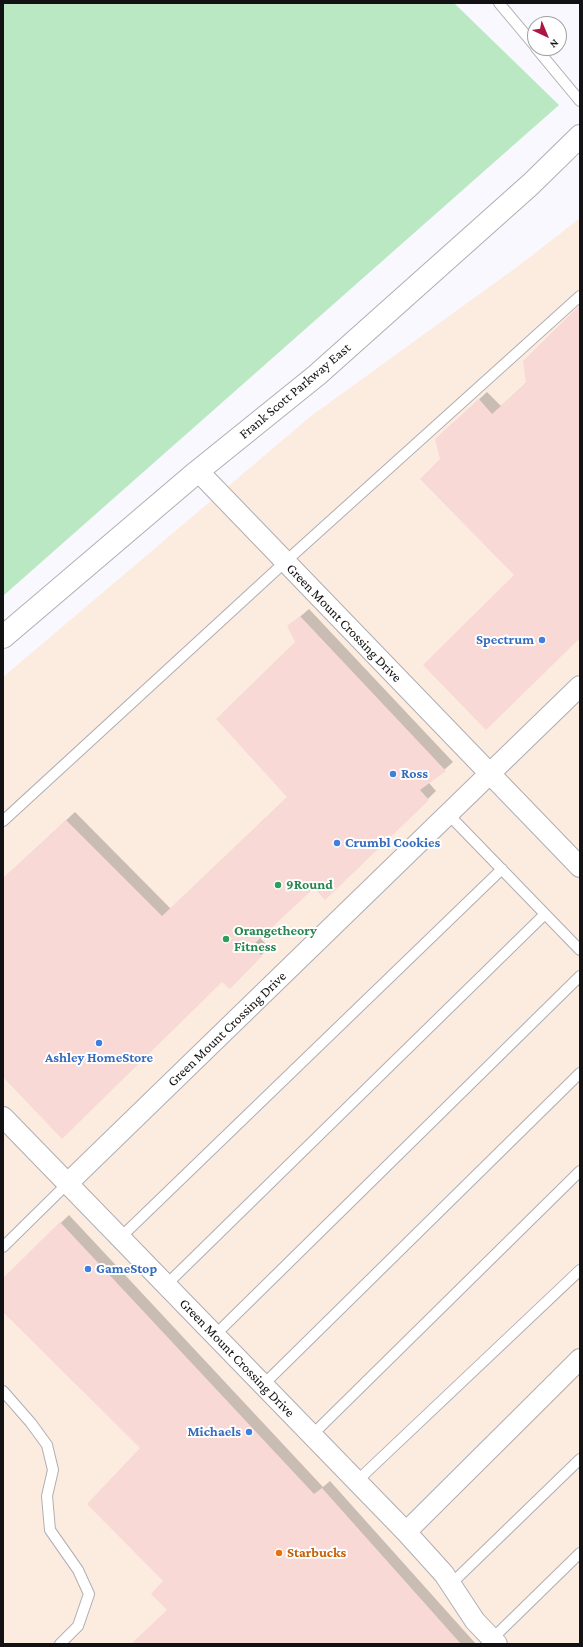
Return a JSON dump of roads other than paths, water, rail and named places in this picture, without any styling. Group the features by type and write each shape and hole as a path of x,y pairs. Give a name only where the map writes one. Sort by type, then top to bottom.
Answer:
{"main road":[{"name":"Frank Scott Parkway East","path":"3,636 198,471 316,374 531,184 580,136"}],"street":[{"name":"Green Mount Crossing Drive","path":"198,471 580,867"},
{"name":"Green Mount Crossing Drive","path":"68,1184 580,686"},
{"name":"Green Mount Crossing Drive","path":"3,1117 406,1532 444,1574 475,1621 494,1641"},
{"path":"406,1532 580,1359"}],"lane":[{"path":"499,3 527,36"},
{"path":"543,56 580,101"},
{"path":"3,821 285,562 580,296"},
{"path":"448,814 580,950"},
{"path":"120,1238 502,869"},
{"path":"166,1285 546,914"},
{"path":"215,1335 580,976"},
{"path":"263,1385 580,1073"},
{"path":"312,1435 580,1171"},
{"path":"3,1247 68,1184"},
{"path":"357,1481 580,1270"},
{"path":"3,1391 31,1423 47,1445 53,1470 47,1496 50,1530 78,1570 89,1594 78,1626 60,1644"},
{"path":"451,1584 580,1459"},
{"path":"494,1641 580,1553"}],"place":[{"name":"Spectrum","path":"542,640"},
{"name":"Ross","path":"393,774"},
{"name":"Crumbl Cookies","path":"337,843"},
{"name":"9Round","path":"278,885"},
{"name":"Orangetheory Fitness","path":"226,939"},
{"name":"Ashley HomeStore","path":"99,1043"},
{"name":"GameStop","path":"88,1269"},
{"name":"Michaels","path":"249,1432"},
{"name":"Starbucks","path":"279,1553"}]}
